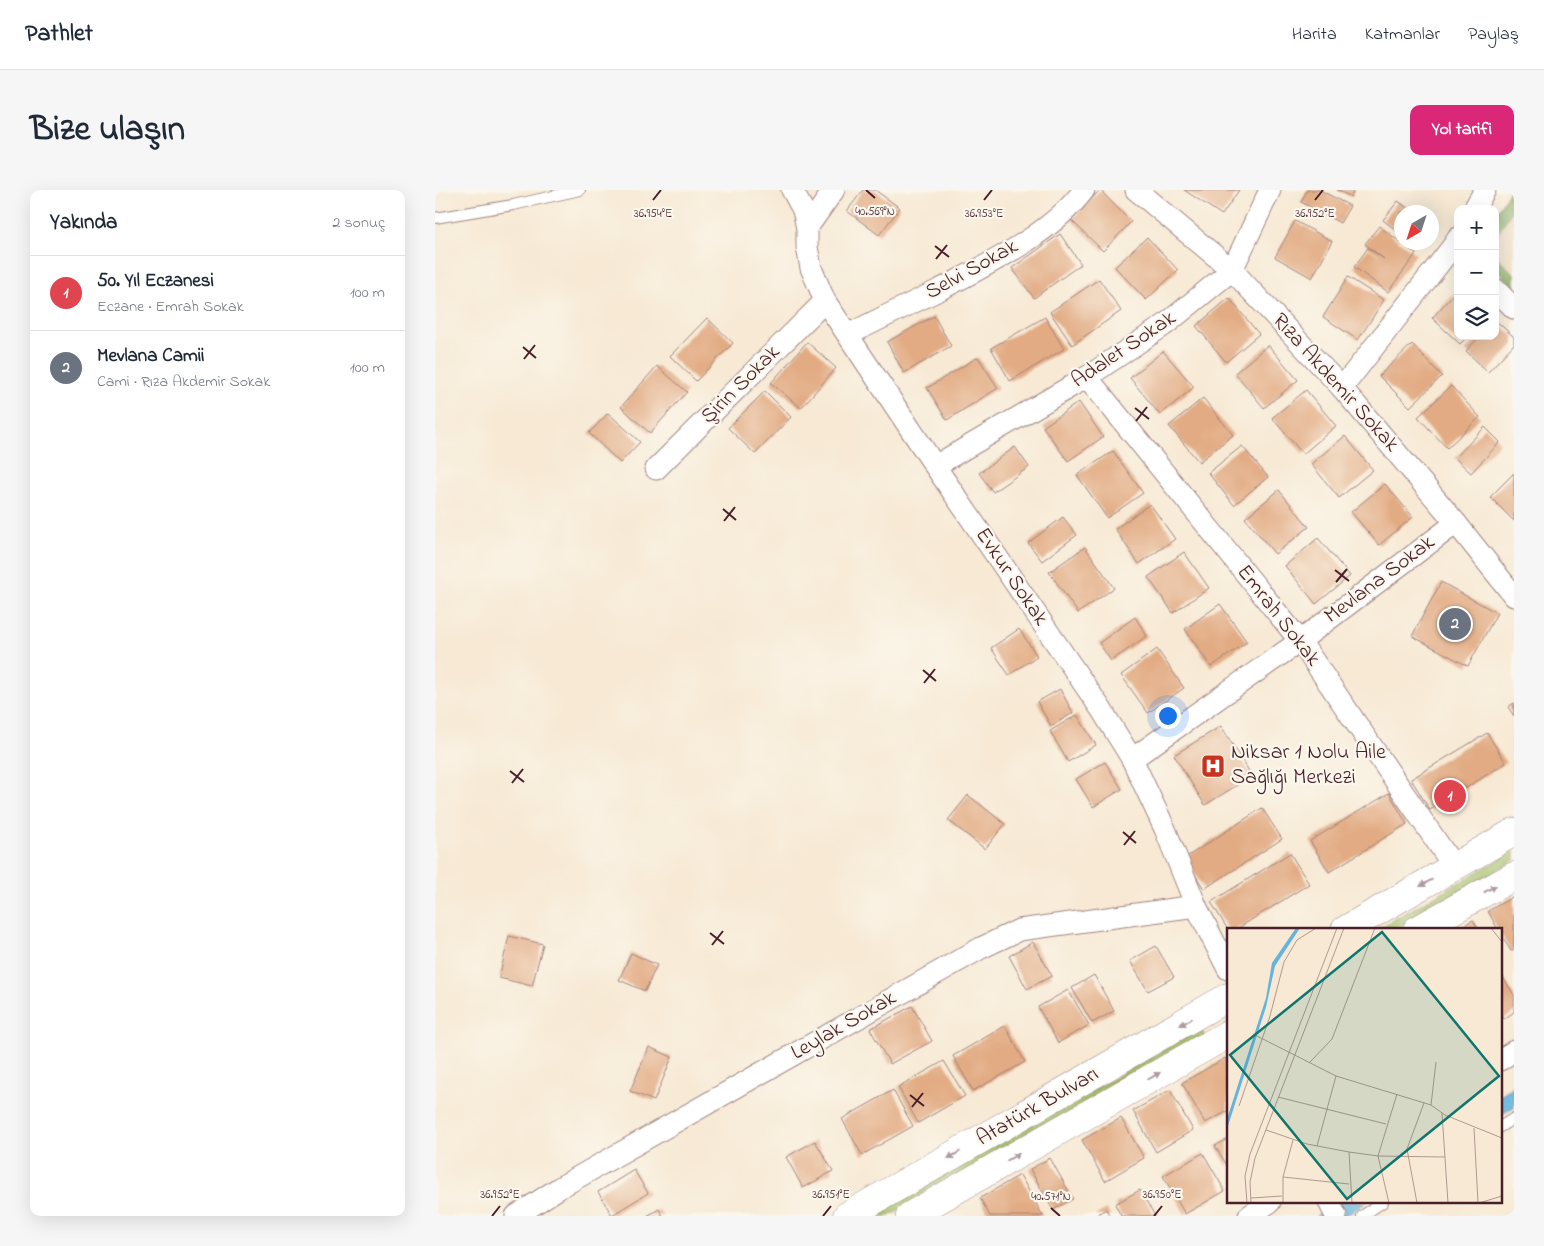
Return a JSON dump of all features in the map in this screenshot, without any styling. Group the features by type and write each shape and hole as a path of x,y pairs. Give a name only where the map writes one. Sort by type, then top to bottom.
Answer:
{"main road":[{"path":"1348,928 1514,832"},
{"path":"1421,928 1514,876"},
{"name":"Atatürk Bulvarı","path":"847,1216 1227,998"},
{"name":"Atatürk Bulvarı","path":"910,1216 1227,1035"}],"street":[{"name":"Evkur Sokak","path":"792,190 803,210 807,228 807,247 811,268 825,301 1133,759 1165,829 1196,906 1227,967"},
{"path":"807,228 834,190"},
{"name":"Selvi Sokak","path":"848,335 987,265 1043,231 1084,190"},
{"name":"Rıza Akdemir Sokak","path":"1136,190 1232,270 1343,388 1456,522 1514,596"},
{"name":"Adalet Sokak","path":"935,466 1087,377 1166,324 1232,270 1270,190"},
{"path":"1476,205 1485,190"},
{"path":"1343,388 1454,248"},
{"path":"1499,293 1514,308"},
{"name":"Şirin Sokak","path":"656,468 825,301"},
{"name":"Emrah Sokak","path":"1087,377 1300,641 1454,867"},
{"name":"Mevlana Sokak","path":"1133,759 1300,641 1456,522"},
{"name":"Leylak Sokak","path":"516,1216 559,1188 981,948 1019,930 1196,906"},
{"path":"1501,1059 1514,1051"},
{"path":"1249,1216 1267,1204"},
{"path":"1330,1204 1336,1216"}],"lane":[{"path":"435,218 513,205 580,190"},
{"path":"1501,1126 1514,1118"},
{"path":"1362,1216 1380,1204"}],"shaded area":[{"path":"1510,190 1514,190 1514,288 1499,273 1499,208"}],"green space":[{"path":"1510,190 1514,190 1514,207 1499,231 1499,208"},
{"path":"1499,259 1514,274 1514,288 1499,273"},
{"path":"1514,851 1514,860 1396,928 1379,928"},
{"path":"1201,1029 1205,1037 889,1216 869,1216"}],"water":[{"path":"1514,1086 1514,1107 1501,1114 1501,1094"},
{"path":"1334,1204 1364,1204 1345,1216 1316,1216"}],"building":[{"path":"863,190 875,190 900,208 879,235 847,211"},
{"path":"1100,190 1131,222 1103,251 1071,220"},
{"path":"1184,190 1239,190 1222,215"},
{"path":"1307,190 1320,190 1350,206 1340,223 1301,202"},
{"path":"1337,190 1354,190 1351,197"},
{"path":"1398,201 1403,205 1395,205"},
{"path":"1394,206 1394,229 1383,220"},
{"path":"1295,221 1332,241 1312,278 1275,257"},
{"path":"1379,226 1394,237 1394,250 1411,250 1416,254 1388,292 1354,267 1368,248 1384,259 1365,244"},
{"path":"1060,234 1081,264 1034,298 1012,268"},
{"path":"1147,237 1178,270 1146,300 1115,267"},
{"path":"1348,277 1384,300 1358,340 1323,317"},
{"path":"1099,279 1121,311 1072,345 1050,312"},
{"path":"1454,293 1454,338 1432,318"},
{"path":"1229,298 1259,334 1226,362 1196,326"},
{"path":"934,316 951,346 904,373 887,342"},
{"path":"1045,317 1064,349 1010,381 991,348"},
{"path":"707,318 733,343 696,381 670,356"},
{"path":"1499,324 1514,337 1514,344 1488,372 1466,351 1476,340 1499,340"},
{"path":"1456,340 1464,340 1460,344"},
{"path":"807,342 836,368 801,408 771,383"},
{"path":"1412,344 1442,376 1410,407 1379,376"},
{"path":"1268,345 1298,380 1264,408 1235,373"},
{"path":"1163,351 1194,387 1160,415 1130,378"},
{"path":"978,357 998,388 947,420 927,388"},
{"path":"657,366 687,392 650,433 621,407"},
{"path":"1451,386 1480,417 1447,448 1418,417"},
{"path":"1306,390 1336,426 1303,454 1272,418"},
{"path":"765,391 791,417 755,454 728,428"},
{"path":"1203,398 1233,435 1199,462 1169,426"},
{"path":"1079,402 1103,437 1068,461 1043,427"},
{"path":"608,413 640,442 620,463 589,433"},
{"path":"1485,427 1500,442 1471,473 1455,458"},
{"path":"1345,436 1373,470 1339,498 1311,464"},
{"path":"1242,446 1268,477 1234,505 1208,473"},
{"path":"1015,447 1029,467 993,492 979,473"},
{"path":"1113,451 1143,493 1107,518 1077,475"},
{"path":"1514,473 1514,521 1490,497"},
{"path":"1385,484 1413,517 1379,545 1351,512"},
{"path":"1279,490 1309,527 1275,554 1245,518"},
{"path":"1150,504 1175,539 1139,564 1115,529"},
{"path":"1063,517 1077,535 1042,561 1028,543"},
{"path":"1318,538 1350,576 1316,604 1285,566"},
{"path":"1085,547 1114,588 1078,613 1049,572"},
{"path":"1184,552 1209,588 1173,613 1148,577"},
{"path":"1441,582 1497,613 1468,666 1412,636"},
{"path":"1220,604 1247,642 1211,667 1185,629"},
{"path":"1135,617 1147,636 1111,661 1099,643"},
{"path":"1019,629 1037,656 1009,675 991,648"},
{"path":"1157,649 1184,688 1148,713 1121,675"},
{"path":"1060,689 1073,713 1051,726 1037,702"},
{"path":"1514,703 1514,716 1508,707"},
{"path":"1077,715 1096,745 1068,762 1050,731"},
{"name":"Niksar 1 Nolu Aile Sağlığı Merkezi","path":"1221,726 1252,776 1205,805 1174,755"},
{"path":"1487,733 1506,763 1430,810 1411,779"},
{"path":"1105,762 1122,789 1093,807 1076,779"},
{"path":"1389,793 1407,824 1329,872 1310,841"},
{"path":"968,795 1005,824 985,849 948,820"},
{"path":"1262,808 1282,839 1204,889 1185,858"},
{"path":"1290,853 1309,884 1238,928 1227,928 1211,902"},
{"path":"1514,896 1514,949 1511,951 1501,935 1501,928 1497,928 1488,911"},
{"path":"1473,920 1478,928 1459,928"},
{"path":"509,936 543,944 532,986 499,978"},
{"path":"1033,942 1052,976 1027,989 1009,956"},
{"path":"1156,946 1174,977 1148,991 1130,961"},
{"path":"631,953 657,965 645,991 619,980"},
{"path":"1501,974 1514,995 1514,1012 1504,1019 1501,1014"},
{"path":"1094,975 1114,1011 1092,1023 1072,988"},
{"path":"1068,990 1089,1025 1058,1043 1038,1007"},
{"path":"912,1006 932,1041 890,1064 870,1029"},
{"path":"1005,1026 1025,1062 973,1091 953,1056"},
{"path":"649,1047 672,1057 654,1101 630,1091"},
{"path":"1225,1058 1227,1061 1227,1112 1205,1123 1182,1083"},
{"path":"944,1061 965,1096 918,1123 898,1087"},
{"path":"893,1090 913,1126 862,1155 842,1119"},
{"path":"1170,1090 1193,1130 1156,1152 1133,1111"},
{"path":"1121,1118 1144,1158 1105,1181 1082,1140"},
{"path":"1227,1140 1227,1165 1215,1146"},
{"path":"815,1141 833,1171 803,1188 786,1157"},
{"path":"1203,1153 1225,1191 1185,1214 1163,1176"},
{"path":"1050,1158 1073,1199 1053,1210 1030,1169"},
{"path":"634,1170 648,1193 612,1215 598,1192"},
{"path":"1020,1175 1043,1216 990,1216 980,1198"},
{"path":"1140,1190 1155,1216 1121,1216 1115,1204"},
{"path":"659,1209 663,1216 647,1216"},
{"path":"1106,1209 1110,1216 1095,1216"}],"place":[{"name":"Mevlana Camii","path":"1455,624"},
{"name":"Niksar 1 Nolu Aile Sağlığı Merkezi","path":"1213,766"},
{"name":"50. Yıl Eczanesi","path":"1450,796"}]}
